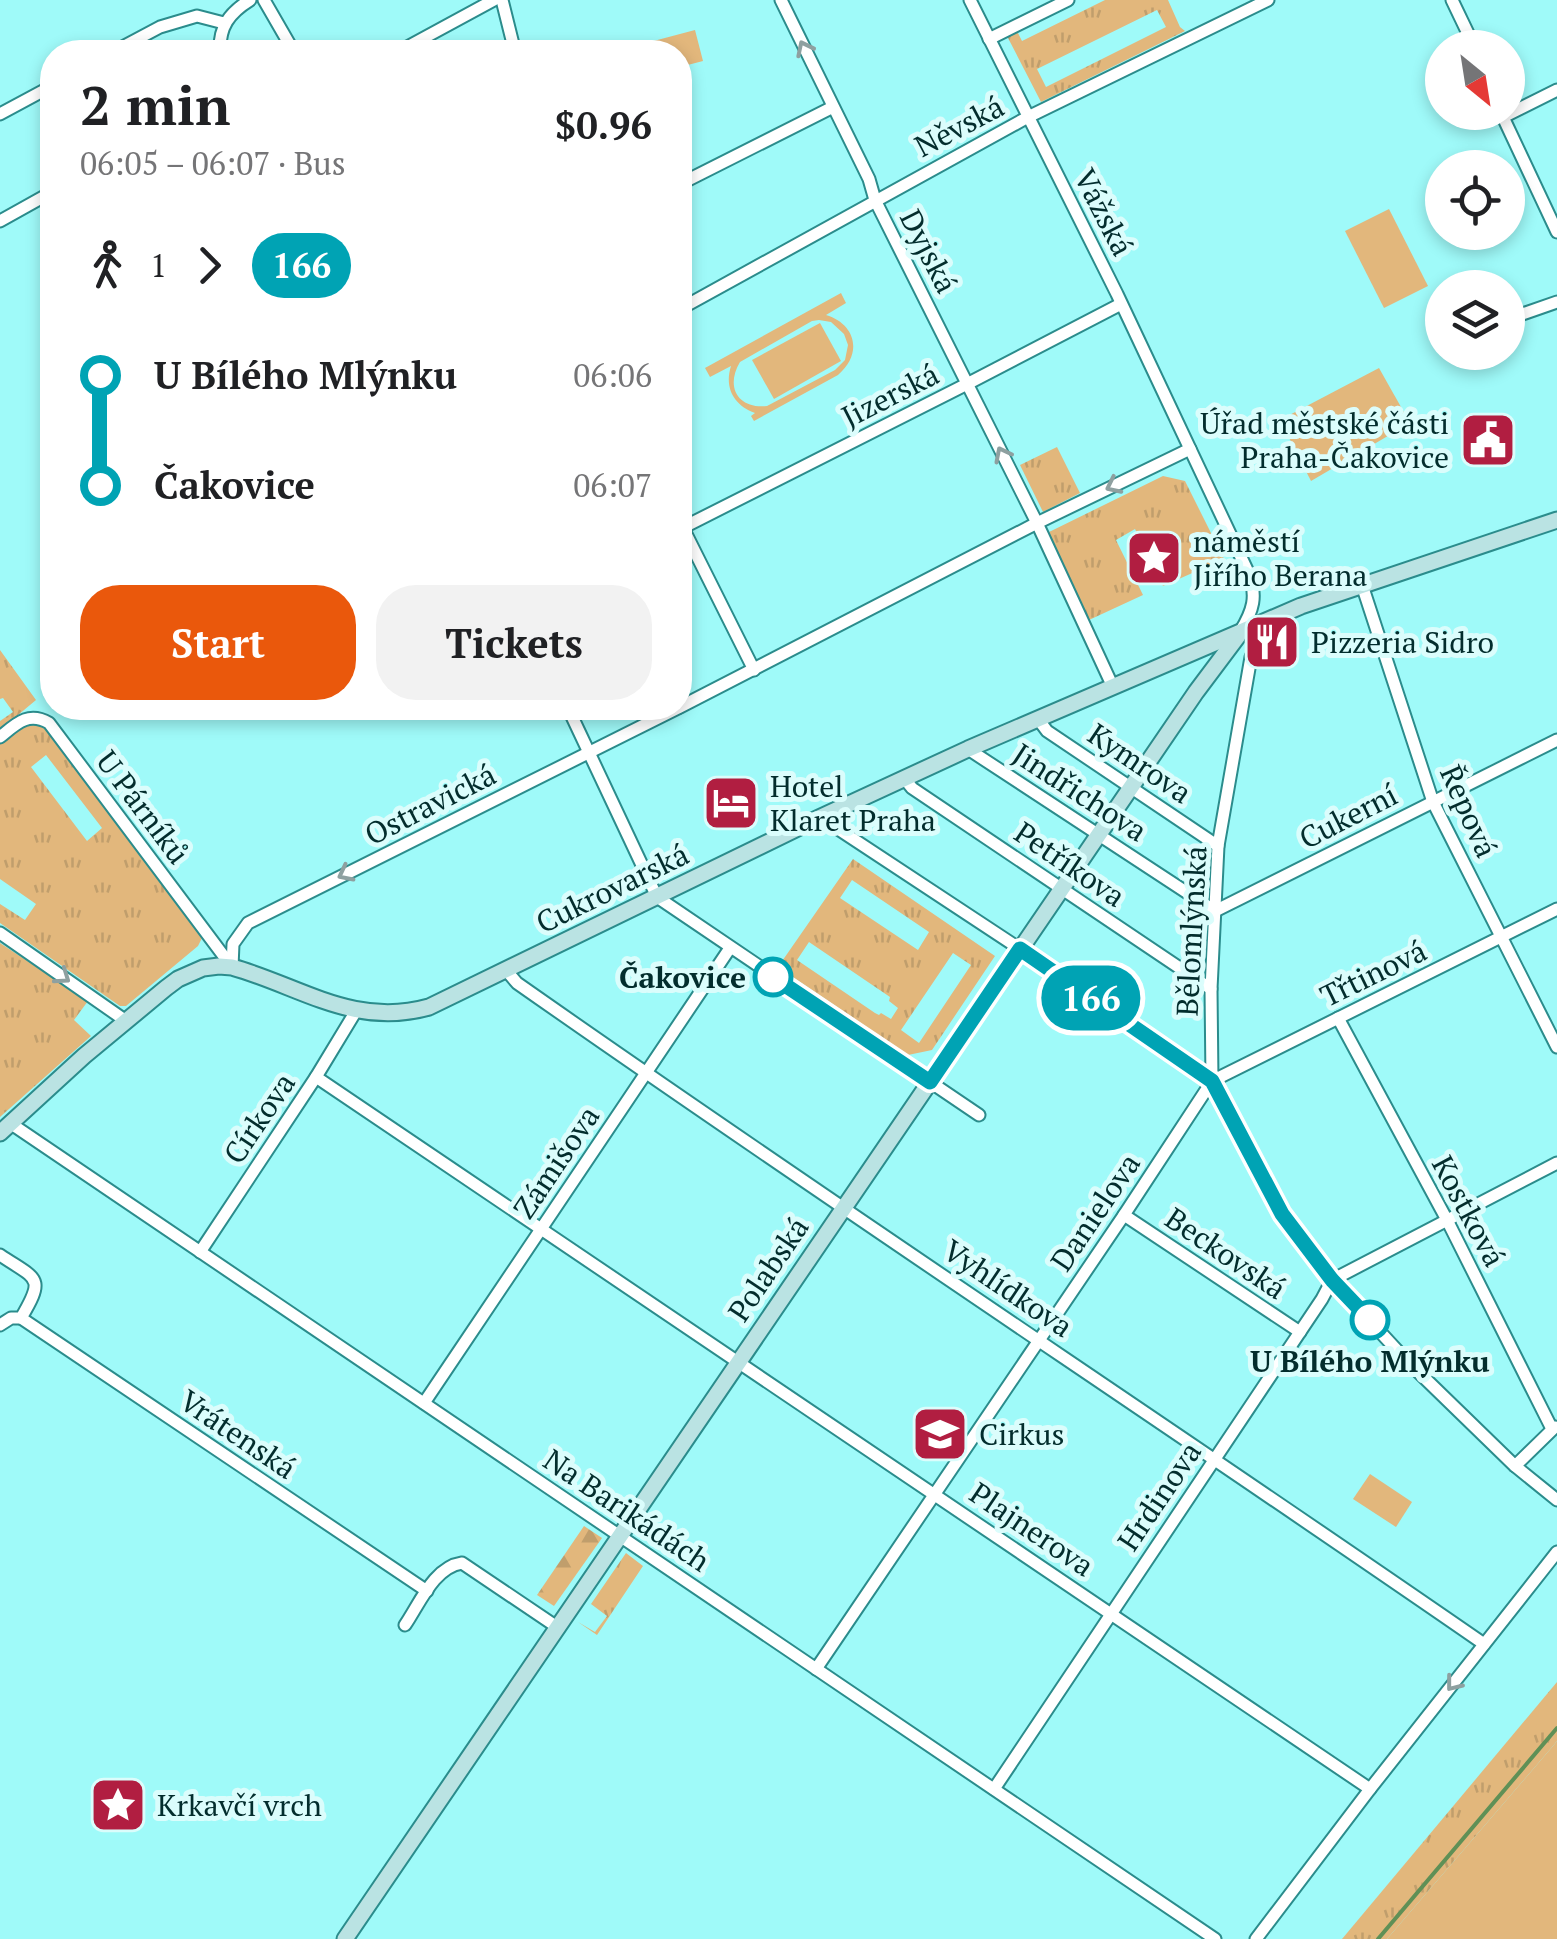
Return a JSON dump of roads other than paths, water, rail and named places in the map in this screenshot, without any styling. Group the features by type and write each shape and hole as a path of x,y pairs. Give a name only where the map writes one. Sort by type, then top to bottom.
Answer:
{"street":[{"path":"220,40 224,23 250,0"},
{"path":"264,0 287,40"},
{"path":"420,40 494,0"},
{"path":"502,0 512,40"},
{"name":"Dyjská","path":"781,0 875,200 1037,523"},
{"name":"Vážská","path":"970,0 1190,449"},
{"path":"989,39 1068,0"},
{"name":"Něvská","path":"692,302 1028,117 1268,0"},
{"path":"1452,0 1466,30"},
{"path":"136,40 160,27 197,16 224,23"},
{"path":"1525,105 1557,90"},
{"path":"0,114 40,92"},
{"path":"692,178 833,107"},
{"path":"1513,130 1557,232"},
{"path":"0,220 40,198"},
{"path":"1525,313 1557,302"},
{"name":"Jizerská","path":"692,521 1121,304"},
{"path":"1112,688 1037,523 1190,449 1253,584 1254,605 1240,632"},
{"name":"Cukrovarská","path":"232,967 323,1002 356,1010 396,1012 429,1007 968,749 1301,606 1557,520"},
{"name":"Ostravická","path":"692,701 1037,523"},
{"path":"692,548 754,670"},
{"name":"Řepová","path":"1362,585 1433,802 1557,1046"},
{"name":"Polabská","path":"345,1939 1240,632"},
{"name":"Bělomlýnská","path":"1251,657 1218,846 1211,989 1212,1081 1282,1214 1332,1280 1515,1466 1557,1500"},
{"name":"U Párníků","path":"0,737 20,721 40,718"},
{"name":"Kymrova","path":"1038,719 1047,730 1218,846"},
{"name":"U Párníků","path":"43,720 232,967"},
{"path":"574,720 656,897 979,1115"},
{"name":"Ostravická","path":"232,967 233,944 248,923 653,720"},
{"name":"Cukerní","path":"1215,910 1557,740"},
{"name":"Jindřichova","path":"968,749 1215,910"},
{"name":"Petříkova","path":"904,778 912,788 1211,989"},
{"path":"824,815 832,826 1212,1081"},
{"name":"Třtinová","path":"1212,1081 1557,910"},
{"path":"0,933 126,1021"},
{"name":"Zámišova","path":"424,1403 730,948"},
{"path":"5,1128 166,988 190,973 232,967"},
{"name":"Vyhlídkova","path":"506,970 516,983 645,1074 1484,1644"},
{"name":"Církova","path":"200,1252 356,1010"},
{"name":"Kostková","path":"1338,1018 1554,1427"},
{"name":"Plajnerova","path":"316,1077 1370,1789"},
{"name":"Danielova","path":"816,1668 1212,1081"},
{"name":"Na Barikádách","path":"5,1128 200,1252 1215,1939"},
{"path":"1332,1280 1557,1163"},
{"name":"Beckovská","path":"1124,1215 1300,1332"},
{"path":"0,1255 32,1277 37,1292 21,1318 10,1318 0,1325"},
{"name":"Hrdinova","path":"994,1789 1332,1280"},
{"name":"Vrátenská","path":"21,1318 427,1592"},
{"path":"1515,1466 1554,1427"},
{"path":"1256,1939 1557,1552"},
{"path":"405,1626 438,1574 449,1565 462,1563 556,1627"}],"waterway":[{"path":"1378,1939 1557,1728"}],"place":[{"name":"Úřad městské části Praha-Čakovice","path":"1488,440"},
{"name":"náměstí Jiřího Berana","path":"1154,558"},
{"name":"Pizzeria Sidro","path":"1272,642"},
{"name":"Hotel Klaret Praha","path":"731,803"},
{"name":"Čakovice","path":"773,977"},
{"name":"U Bílého Mlýnku","path":"1370,1320"},
{"name":"Cirkus","path":"940,1434"},
{"name":"Krkavčí vrch","path":"118,1805"}]}
